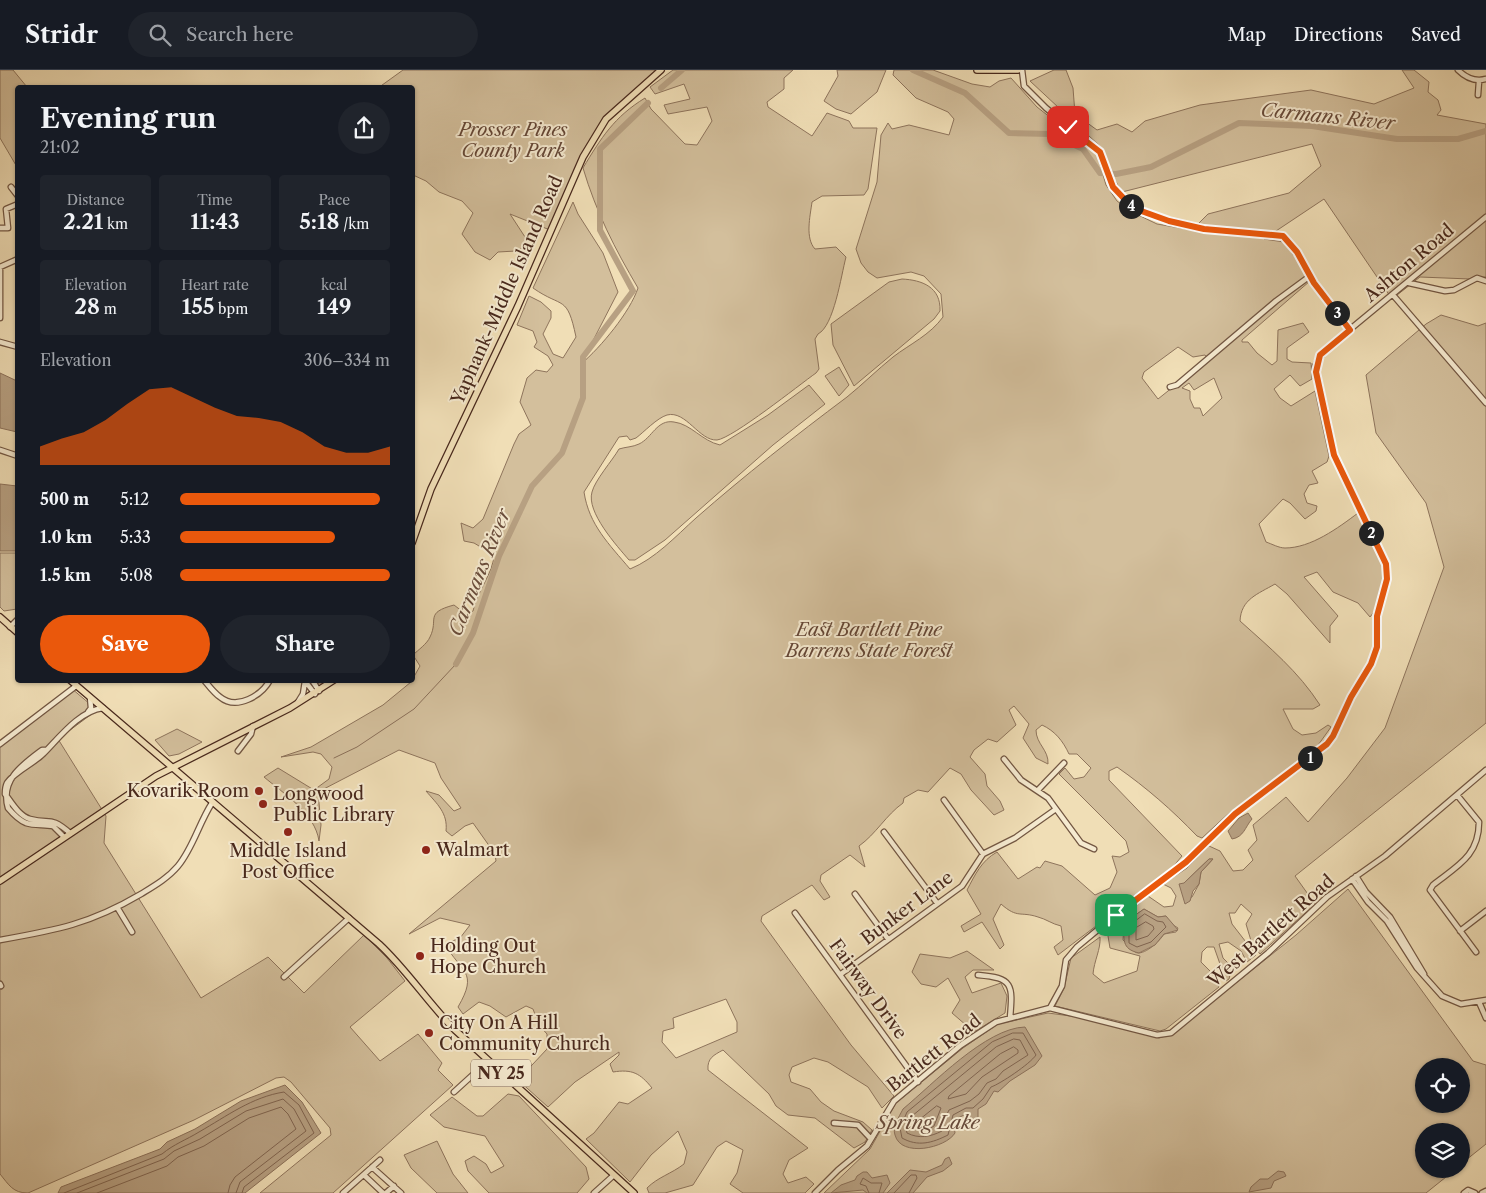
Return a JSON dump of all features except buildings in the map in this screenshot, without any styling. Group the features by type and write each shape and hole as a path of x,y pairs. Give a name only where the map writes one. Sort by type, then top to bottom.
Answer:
{"main road":[{"name":"Yaphank-Middle Island Road","path":"415,534 431,489 518,306 582,157 606,120 661,70"},
{"path":"977,70 1018,70"},
{"path":"0,617 15,631"},
{"name":"NY 25","path":"73,683 395,958 444,1019 634,1193"},
{"path":"0,881 172,766 297,704 328,683"}],"street":[{"path":"1022,70 1024,86 1046,108 1100,152 1117,194 1127,204 1169,221 1204,229 1283,236 1297,252 1310,276 1350,330"},
{"path":"1458,70 1467,77 1478,81 1486,80"},
{"path":"1478,81 1478,95"},
{"path":"11,187 15,192"},
{"path":"0,211 15,205"},
{"path":"0,228 8,228 6,209"},
{"name":"Ashton Road","path":"1050,1008 1062,986 1066,960 1076,947 1136,898 1186,862 1235,814 1327,744 1333,736 1351,697 1371,664 1377,647 1377,616 1387,579 1386,564 1334,455 1316,372 1320,355 1409,283 1486,217"},
{"path":"0,318 0,269 15,262"},
{"path":"1170,387 1177,385 1276,301 1310,276"},
{"path":"1409,283 1445,291 1454,290 1478,278 1486,281"},
{"path":"1393,295 1486,403"},
{"path":"0,342 15,346"},
{"path":"0,450 15,455"},
{"path":"10,627 15,622"},
{"path":"207,683 221,699 237,702 256,696 267,683"},
{"path":"297,704 304,694 305,683"},
{"path":"308,683 317,692"},
{"path":"313,683 317,692"},
{"path":"0,744 76,686"},
{"path":"87,714 91,708 90,697"},
{"path":"67,835 53,826 36,826 23,822 14,815 2,792 12,778 46,750 57,737 87,714 95,709 103,708"},
{"path":"238,752 251,734 254,726"},
{"path":"1004,759 1021,780 1038,790 1056,809 1078,840 1094,849"},
{"path":"1038,790 1064,763"},
{"name":"West Bartlett Road","path":"1050,1008 1157,1035 1166,1035 1210,1002 1294,930 1327,897 1390,852 1486,770"},
{"path":"1457,795 1479,822 1476,842 1470,855 1433,885 1430,890 1476,952"},
{"path":"944,800 983,854 1015,838 1056,809"},
{"path":"0,940 68,927 117,907 154,886 178,866 189,852 201,821 212,803"},
{"path":"1479,826 1486,825"},
{"path":"884,832 937,903"},
{"name":"Bunker Lane","path":"841,974 962,886 983,854"},
{"path":"1354,878 1437,992 1452,1002 1461,1004 1486,1000"},
{"path":"855,894 888,939"},
{"path":"117,907 132,932"},
{"path":"1460,931 1486,911"},
{"name":"Fairway Drive","path":"795,913 918,1082"},
{"path":"284,978 349,918"},
{"path":"978,975 1001,978 1007,982 1011,998 1010,1018"},
{"path":"1479,1002 1486,1018"},
{"name":"Bartlett Road","path":"815,1193 838,1170 867,1146 894,1101 974,1036 996,1022 1050,1008"},
{"path":"454,1092 488,1061"},
{"path":"834,1123 858,1125 871,1139"},
{"path":"344,1193 380,1160"},
{"path":"372,1167 401,1193"},
{"path":"364,1175 384,1193 394,1186"},
{"path":"594,1193 614,1175"},
{"path":"1464,1193 1468,1190 1475,1193"},
{"path":"1482,1193 1486,1191"}],"green space":[{"path":"0,70 13,70 25,85 15,85 15,164 0,138"},
{"name":"Prosser Pines County Park","path":"403,70 654,70 656,73 606,119 591,142 550,230 510,214 525,237 524,247 516,251 498,252 490,260 475,252 462,234 473,213 462,201 439,192 426,181 415,176 415,85 382,85"},
{"name":"East Bartlett Pine Barrens State Forest","path":"673,70 793,70 784,78 784,89 767,102 768,107 812,136 827,113 849,121 853,128 877,128 868,189 864,195 822,196 812,202 809,233 815,249 836,247 846,257 833,311 824,329 815,339 819,369 816,373 751,421 717,440 704,436 686,421 674,415 667,415 659,419 636,438 630,440 627,436 619,437 584,492 595,524 630,569 657,553 733,486 847,397 893,357 926,334 943,317 941,294 924,276 911,272 877,278 868,272 861,263 856,249 877,182 881,135 888,123 892,129 909,125 949,135 954,119 948,112 916,98 893,75 894,70 933,70 972,84 990,87 999,81 1011,78 1037,107 1097,154 1106,185 1117,201 1132,212 1157,224 1192,230 1208,214 1289,193 1321,166 1312,144 1122,192 1113,177 1103,149 1030,81 1054,70 1066,70 1073,88 1075,114 1097,130 1117,124 1132,132 1145,121 1200,105 1311,90 1374,104 1414,88 1402,70 1414,70 1429,82 1428,92 1438,100 1441,110 1437,115 1486,124 1486,277 1470,279 1420,277 1392,299 1324,199 1264,239 1284,242 1310,281 1242,342 1248,342 1257,353 1272,365 1277,361 1278,330 1303,323 1309,332 1287,348 1287,359 1292,362 1311,363 1312,379 1300,386 1290,375 1274,389 1280,398 1291,406 1315,391 1329,456 1327,462 1312,471 1318,483 1309,485 1304,494 1307,503 1317,506 1316,511 1305,519 1290,503 1283,499 1259,524 1266,542 1283,548 1295,547 1305,545 1324,536 1358,513 1379,554 1383,568 1383,580 1379,601 1370,617 1358,603 1333,592 1317,572 1304,577 1338,616 1330,626 1330,643 1287,594 1275,584 1247,602 1240,621 1273,650 1293,671 1320,705 1313,709 1283,709 1293,729 1302,735 1316,733 1328,725 1331,727 1316,748 1228,814 1202,838 1197,836 1159,800 1117,767 1109,771 1109,780 1182,856 1172,868 1058,955 1054,947 1063,940 1061,926 1032,915 1011,912 1001,904 993,919 1004,945 1000,949 982,922 964,932 961,926 981,914 967,890 983,864 997,852 1018,879 1037,867 1040,868 1045,861 1062,866 1095,895 1110,888 1117,872 1112,856 1120,857 1129,852 1126,841 1059,774 1065,768 1074,779 1084,777 1091,768 1077,754 1069,754 1058,737 1042,725 1036,730 1038,739 1047,755 1048,764 1036,758 1023,738 1029,724 1014,706 1009,710 1016,725 997,742 988,739 974,750 970,757 985,774 987,786 1000,801 1004,810 994,815 971,790 961,774 950,768 928,792 918,790 904,798 903,803 859,846 865,867 850,855 821,875 820,881 830,897 824,900 812,885 762,916 761,921 851,1045 894,1096 882,1108 868,1087 828,1062 814,1058 792,1067 789,1075 791,1082 810,1089 821,1102 834,1111 863,1122 872,1130 865,1142 854,1148 815,1118 788,1115 776,1106 769,1094 723,1050 712,1057 708,1070 808,1148 789,1160 783,1174 788,1183 806,1177 814,1184 805,1193 743,1193 730,1184 737,1173 743,1150 726,1141 717,1147 693,1185 665,1193 649,1193 647,1188 651,1184 684,1164 687,1152 678,1131 651,1155 630,1182 586,1139 594,1133 619,1102 628,1104 652,1088 635,1073 625,1071 613,1072 610,1064 619,1055 619,1052 575,1082 548,1107 518,1080 547,1049 547,1034 539,1025 533,1009 526,1006 506,1017 490,1006 479,1002 463,1014 458,1007 467,986 467,979 462,967 445,944 460,938 470,925 440,918 409,934 496,861 495,854 473,823 465,826 452,836 446,831 443,814 426,791 439,795 454,811 461,808 441,778 435,763 399,750 318,792 321,825 319,841 312,822 305,813 264,777 278,768 314,790 329,779 332,767 321,754 313,752 281,757 311,747 383,705 410,683 415,683 415,675 420,666 415,658 415,653 429,640 436,614 454,605 467,615 473,611 491,569 494,555 474,543 464,541 461,523 473,528 483,519 519,434 531,425 520,402 527,378 536,370 547,372 553,365 548,356 534,347 537,342 533,331 517,325 529,296 541,302 551,311 551,318 543,334 553,354 563,358 576,337 570,314 566,308 533,288 573,202 578,214 603,253 618,292 581,364 614,329 629,308 638,288 607,230 583,168 609,129 634,105 645,98 651,109 685,144 697,145 712,121 707,107 668,114 664,105 690,99 684,84 655,94 650,87","holes":["1178,347 1193,357 1205,355 1208,359 1158,399 1142,378 1144,372","1214,378 1222,398 1203,416 1200,408 1194,408 1190,399 1190,391 1182,388 1189,383 1194,390","726,999 737,1022 737,1032 676,1058 662,1042 663,1031 674,1028 673,1018"]},
{"path":"837,70 886,70 877,92 851,114 836,109 824,101 838,76"},
{"path":"902,279 917,281 929,286 937,296 940,311 934,319 854,386 833,345 831,324 889,282"},
{"path":"1441,315 1478,326 1486,323 1486,723 1295,876 1315,904 1260,954 1252,944 1246,924 1252,914 1241,904 1235,913 1229,913 1232,924 1256,955 1247,962 1241,951 1228,942 1219,944 1223,958 1232,967 1229,979 1226,981 1214,947 1207,947 1202,952 1201,962 1211,972 1219,987 1166,1029 1160,1031 1055,1006 1064,988 1071,958 1100,937 1093,974 1104,983 1137,971 1140,956 1110,948 1107,930 1148,896 1164,907 1173,906 1176,896 1171,888 1163,884 1187,868 1209,846 1220,851 1233,871 1243,870 1253,860 1248,850 1257,840 1253,825 1286,797 1308,822 1347,778 1385,728 1444,567 1426,503 1376,433 1366,375 1426,324","holes":["1209,859 1213,859 1201,872 1199,884 1192,897 1184,900 1184,883","1144,909 1158,917 1166,916 1170,923 1178,928 1176,932 1164,934 1151,948 1138,953 1123,940 1124,923"]},
{"path":"839,367 849,385 839,396 825,376"},
{"path":"809,385 825,404 773,445 665,540 635,560 629,560 598,519 591,500 596,482 619,449 639,444 648,438 659,426 668,422 680,423 720,445 768,415"},
{"path":"0,553 15,553 15,609 4,611 0,607"},
{"path":"71,688 97,710 58,739 106,816 104,843 201,998 268,957 304,993 364,935 387,958 405,981 350,1027 380,1061 418,1034 442,1063 438,1070 453,1085 333,1193 260,1193 331,1135 330,1128 291,1082 284,1077 276,1078 194,1120 28,1193 15,1190 0,1174 0,741"},
{"path":"177,729 202,742 179,754 169,756 155,740"},
{"path":"1348,889 1473,1061 1486,1065 1486,1144 1470,1157 1470,1123 1415,1123 1415,1178 1445,1178 1426,1193 824,1193 870,1149 896,1103 963,1048 998,1024 1048,1013 1078,1017 1159,1038 1172,1034 1296,935"},
{"path":"967,951 994,970 973,970 965,977 972,993 1001,983 1007,996 1005,1013 974,1032 952,1013 960,1000 948,978 936,987 921,984 912,972 920,954 950,958"},
{"path":"508,1094 519,1096 586,1167 589,1179 577,1193 489,1193 468,1171 465,1161 474,1156 486,1164 491,1173 504,1166 485,1136 444,1127 430,1115 452,1097 477,1116 483,1116"},
{"path":"437,1141 453,1174 468,1193 437,1193 411,1168 404,1155"}],"water":[{"path":"0,373 15,380 15,432 0,428"},
{"path":"0,484 15,486 15,551 0,551"},
{"path":"1248,813 1252,819 1242,834 1232,839 1228,831 1239,818"},
{"path":"1209,859 1213,859 1201,872 1199,884 1193,891 1190,901 1185,904 1179,884 1184,883"},
{"path":"1144,909 1158,917 1166,916 1178,930 1164,934 1155,945 1139,953 1126,946 1124,923"},
{"name":"Spring Lake","path":"1025,1027 1042,1056 1035,1065 1010,1081 998,1092 994,1091 986,1104 978,1109 978,1119 971,1121 968,1113 956,1119 955,1133 943,1143 934,1146 914,1148 899,1142 894,1129 903,1109 977,1047 1010,1030"},
{"path":"285,1085 302,1102 321,1133 245,1193 58,1193 61,1187 160,1149 167,1142 195,1129 241,1101"},
{"path":"949,1157 952,1164 943,1171 927,1177 913,1193 887,1193 910,1170 926,1172 942,1165 945,1159"},
{"path":"1278,1171 1284,1172 1286,1176 1274,1181 1271,1188 1249,1192 1251,1187 1260,1179 1268,1179"},
{"path":"863,1172 867,1172 872,1178 887,1175 890,1183 883,1193 867,1193 863,1190 831,1193 841,1185 855,1180"}],"waterway":[{"name":"Carmans River","path":"661,88 682,70"},
{"name":"Carmans River","path":"913,70 965,93 1009,133 1051,134 1083,149 1100,173 1116,174 1151,167 1239,123 1312,126 1397,139 1458,139 1486,131"},
{"name":"Carmans River","path":"456,664 473,633 499,556 532,486 562,453 583,398 583,357 633,291 600,230 600,149 648,103"},
{"path":"334,758 357,747 414,709 456,664"}],"place":[{"name":"Kovarik Room","path":"259,791"},
{"name":"Longwood Public Library","path":"263,804"},
{"name":"Middle Island Post Office","path":"288,832"},
{"name":"Walmart","path":"426,850"},
{"name":"Holding Out Hope Church","path":"420,956"},
{"name":"City On A Hill Community Church","path":"429,1033"}],"route":[{"path":"1068,127 1091,143 1100,152 1117,194 1133,208 1169,221 1204,229 1253,234 1279,234 1287,238 1297,252 1314,283 1350,330 1320,355 1315,366 1334,455 1386,564 1387,579 1377,616 1377,647 1371,664 1345,708 1330,740 1306,761 1235,814 1186,862 1116,915"}]}
